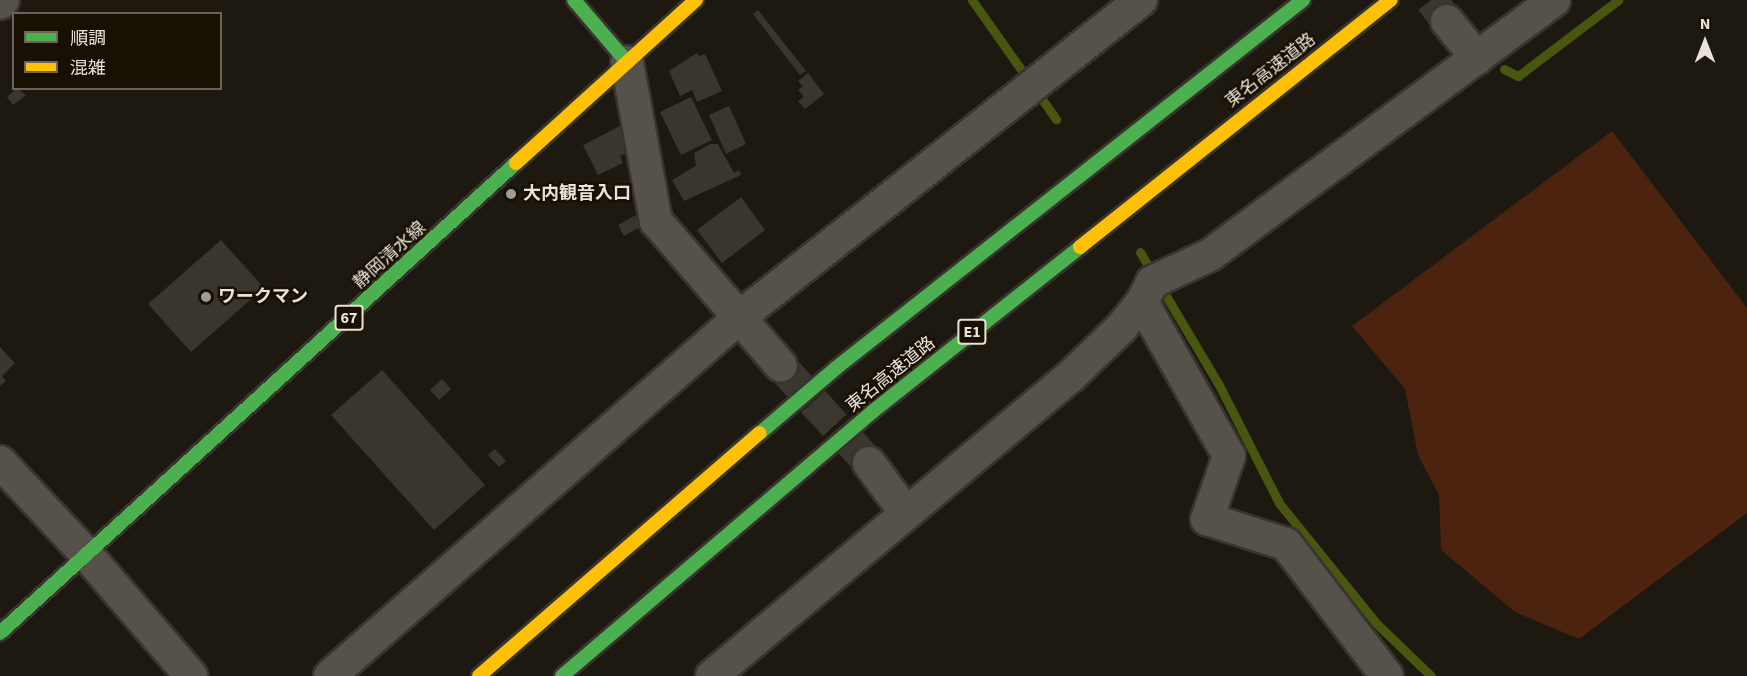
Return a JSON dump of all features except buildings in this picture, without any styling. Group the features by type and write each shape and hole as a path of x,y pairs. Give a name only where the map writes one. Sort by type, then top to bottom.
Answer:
{"main road":[{"path":"574,0 627,62"},
{"name":"静岡清水線","path":"0,633 696,0"},
{"name":"東名高速道路","path":"479,676 836,368 1303,0"},
{"name":"東名高速道路","path":"562,676 872,412 1391,0"}],"street":[{"path":"330,676 741,316 1141,0"},
{"path":"712,676 1069,378 1147,292 1182,269 1210,255 1554,0"},
{"path":"1447,21 1477,58"},
{"path":"627,62 656,221 741,316 781,366"},
{"path":"1147,292 1229,456 1208,519 1286,544 1387,676"},
{"path":"0,462 87,555 191,676"},
{"path":"869,464 906,513"}],"shaded area":[{"path":"1612,131 1747,308 1747,513 1579,639 1515,612 1441,550 1439,495 1418,455 1405,389 1352,326"}],"waterway":[{"path":"972,0 1056,119"},
{"path":"1504,69 1518,76 1618,0"},
{"path":"1140,252 1219,385 1279,503 1377,624 1431,676"}],"tunnel":[{"path":"1431,0 1447,21"},
{"path":"781,366 869,463"}],"traffic: fast":[{"path":"574,0 627,62"},
{"path":"760,433 836,368 1303,0"},
{"path":"0,633 516,163"},
{"path":"562,676 872,412 1080,247"}],"traffic: slow":[{"path":"516,163 696,0"},
{"path":"1080,247 1391,0"},
{"path":"479,676 760,433"}],"place":[{"name":"大内観音入口","path":"511,194"},
{"name":"ワークマン","path":"206,297"}]}
